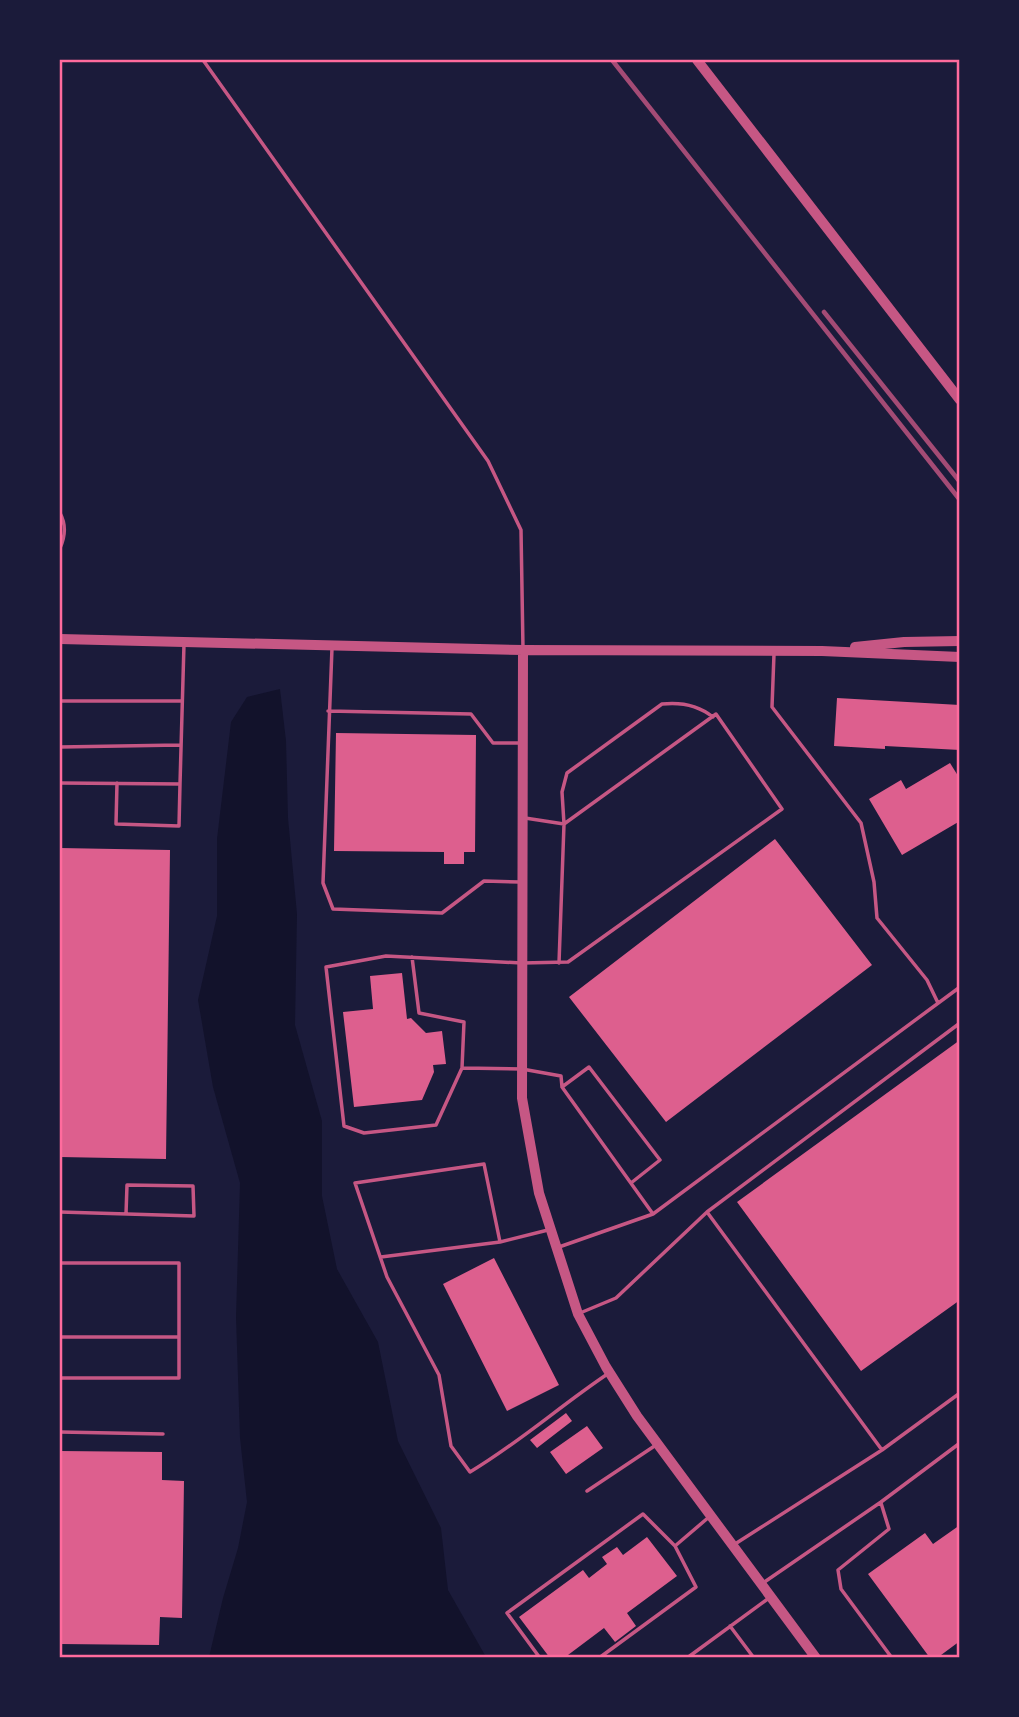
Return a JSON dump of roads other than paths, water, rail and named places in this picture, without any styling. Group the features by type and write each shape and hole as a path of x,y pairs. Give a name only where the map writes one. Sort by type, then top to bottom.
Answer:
{"street":[{"path":"697,60 960,400"},
{"path":"60,639 523,650 822,651 960,656"},
{"path":"822,651 904,642 960,641"},
{"path":"523,650 522,1098 529,1147 555,1248 578,1314 609,1373 657,1444 816,1657"}],"lane":[{"path":"203,60 488,461 521,530 523,650"},
{"path":"60,513 65,522 60,548"},
{"path":"117,783 116,824 179,826 184,642"},
{"path":"332,646 323,883 333,909 442,913 484,881 523,882"},
{"path":"774,651 772,708 861,823 874,882 877,918 927,980 938,1003"},
{"path":"60,701 183,701"},
{"path":"559,963 564,824 562,792 567,773 662,704 675,703 703,709 713,717"},
{"path":"328,711 471,714 493,743 523,743"},
{"path":"412,957 419,1013 464,1022 462,1068 436,1125 363,1133 344,1126 326,967 386,956 412,957 522,963 568,962 782,809 716,714 564,824 523,818"},
{"path":"60,747 180,745"},
{"path":"60,783 180,784"},
{"path":"555,1248 653,1214 960,988"},
{"path":"578,1314 616,1297 707,1212 960,1023"},
{"path":"562,1087 590,1067 660,1160 631,1183"},
{"path":"462,1068 522,1069 561,1076 562,1087 653,1214"},
{"path":"500,1242 484,1164 355,1183 387,1277 439,1374 451,1446 470,1472 505,1452 569,1399 609,1373"},
{"path":"60,1212 126,1214 194,1216 193,1186 127,1185 126,1214"},
{"path":"707,1212 882,1450"},
{"path":"380,1257 500,1242 550,1229"},
{"path":"60,1263 179,1263 179,1378 60,1378"},
{"path":"60,1337 179,1337"},
{"path":"733,1546 882,1450 960,1393"},
{"path":"60,1432 163,1434"},
{"path":"762,1584 881,1502 960,1443"},
{"path":"587,1491 657,1444"},
{"path":"881,1502 888,1529 838,1570 841,1589 892,1657"},
{"path":"540,1657 508,1613 643,1514 676,1546 696,1587 599,1657"},
{"path":"676,1546 711,1516"},
{"path":"687,1657 771,1597"},
{"path":"730,1626 754,1657"}],"railway":[{"path":"612,60 960,500"},
{"path":"824,312 960,482"}]}
